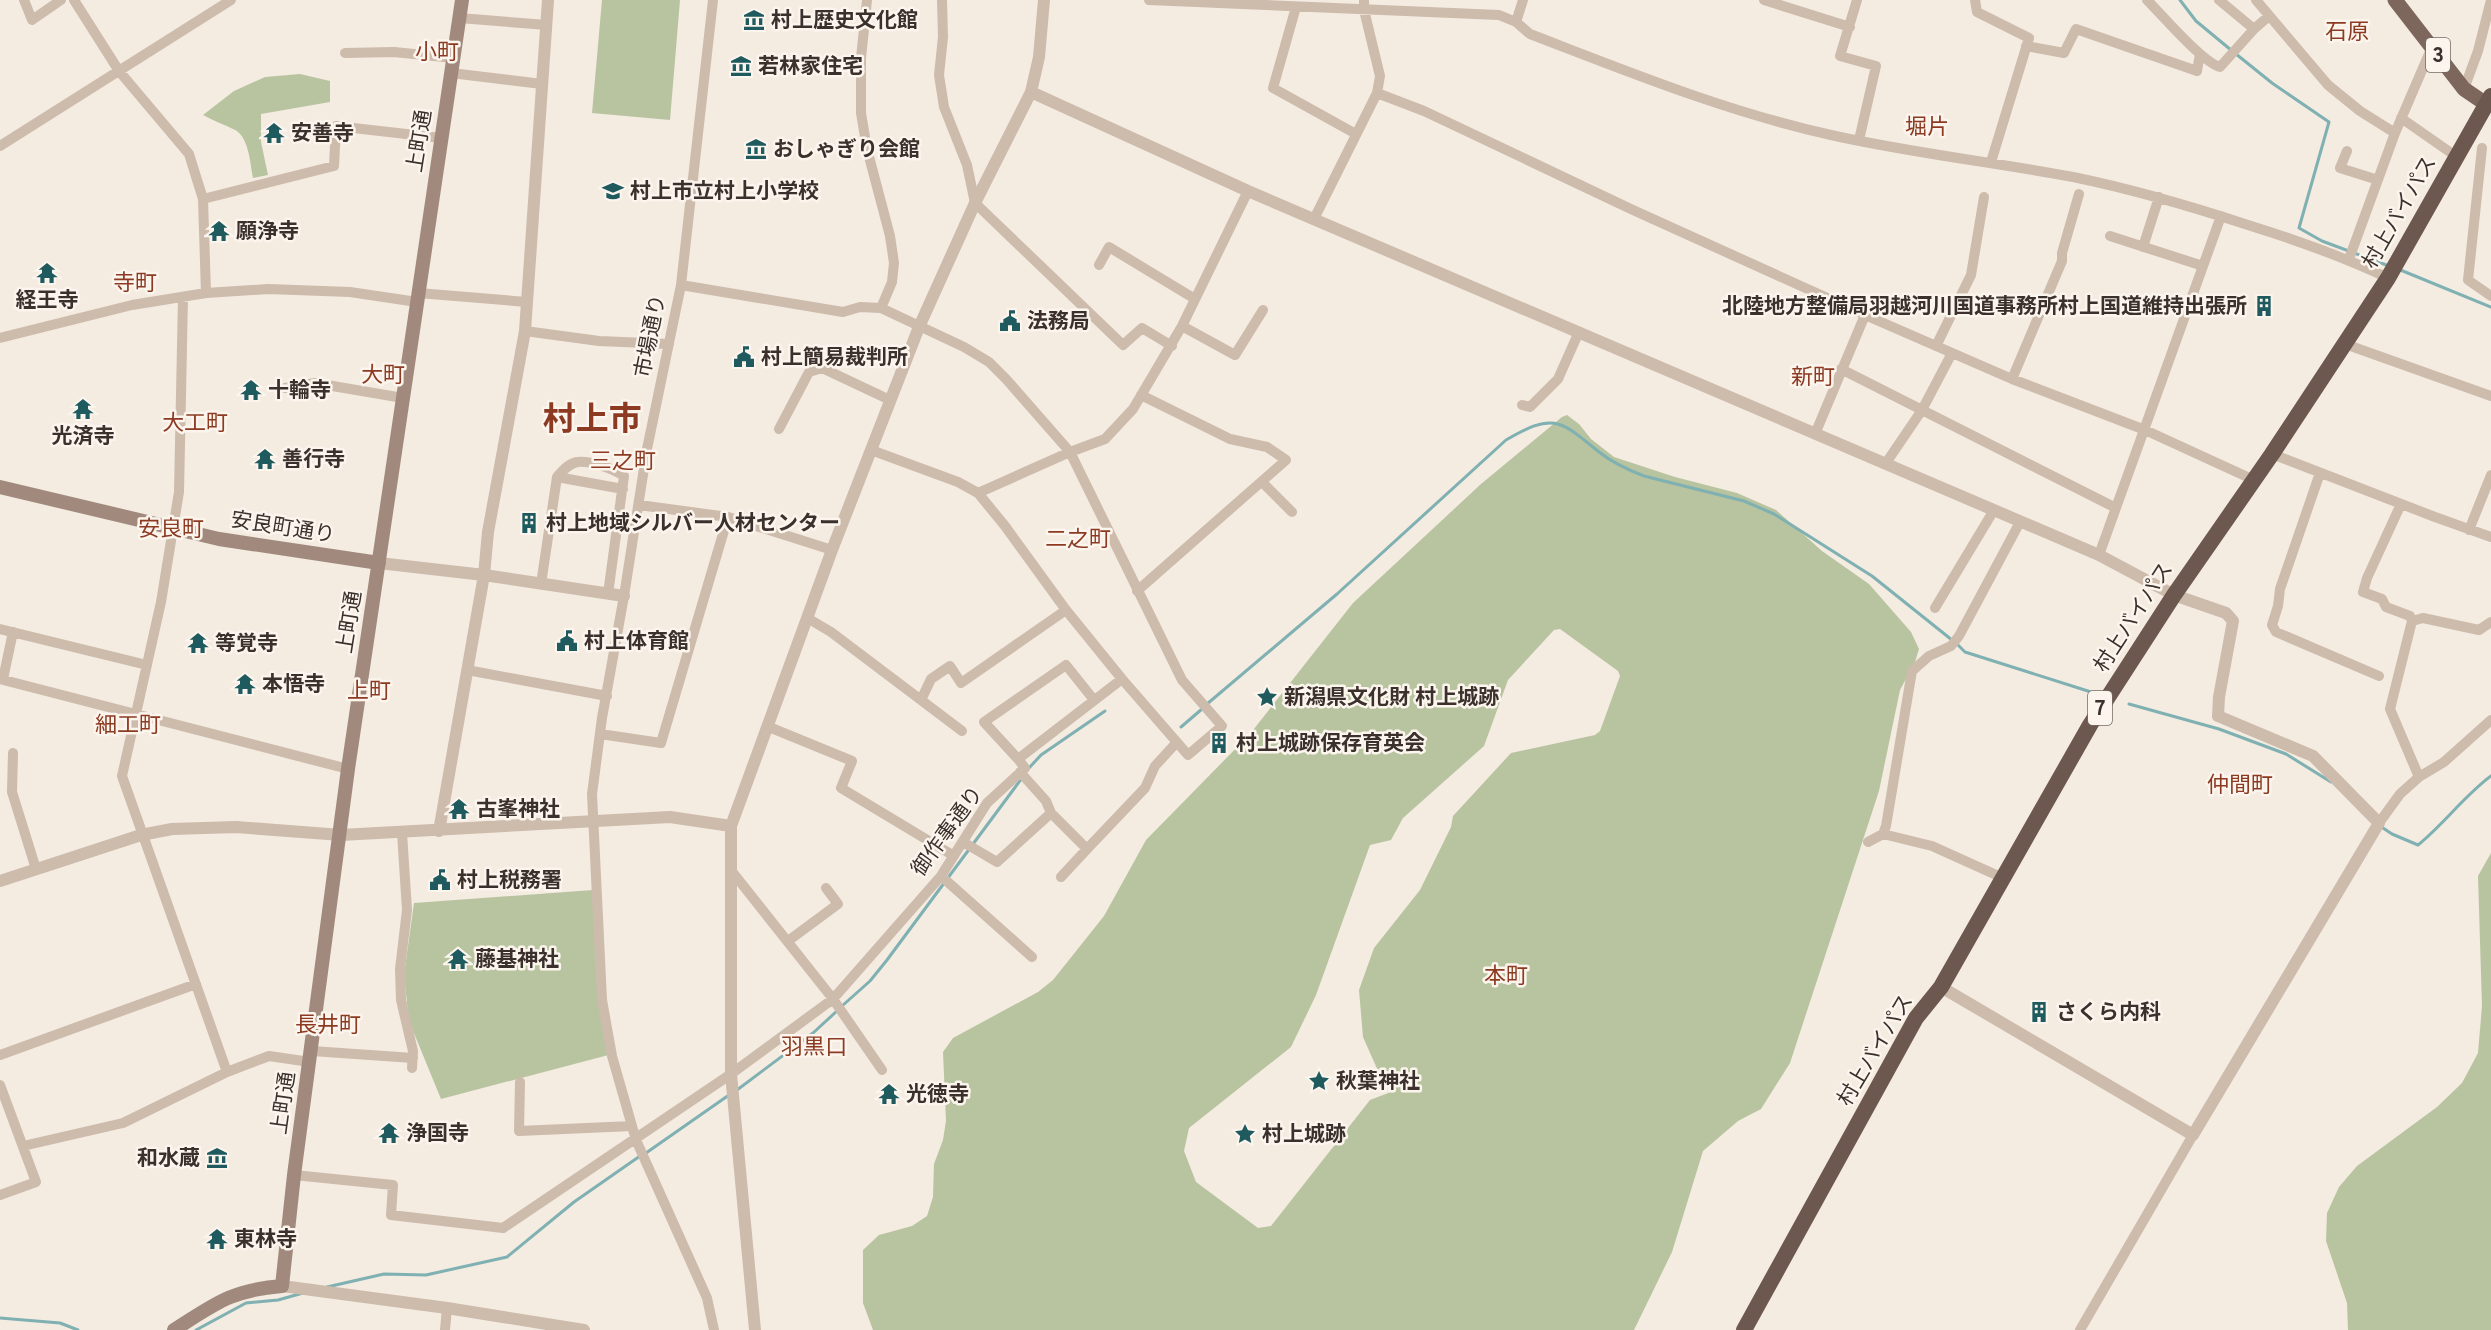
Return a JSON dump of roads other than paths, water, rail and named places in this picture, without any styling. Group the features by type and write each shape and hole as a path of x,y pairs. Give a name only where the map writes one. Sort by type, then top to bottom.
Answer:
{"highway":[{"name":"村上バイパス","path":"1744,1330 1916,1018 1941,987 2090,725 2174,594 2272,454 2388,278 2489,100"}],"main road":[{"name":"上町通","path":"282,1286 294,1175 348,769 462,0"},
{"name":"3","path":"2395,0 2464,88 2489,100"},
{"name":"安良町通り","path":"0,487 219,539 379,563"},
{"path":"178,1329 239,1292 282,1286"}],"street":[{"path":"24,0 32,20 61,0"},
{"path":"74,0 119,71 189,154 203,199 206,293"},
{"path":"0,146 231,0"},
{"path":"439,831 484,575 488,532 525,331 548,0"},
{"name":"市場通り","path":"713,0 681,285 647,449 600,734 592,794 592,819 602,1000 612,1056 636,1140 706,1298 714,1330"},
{"path":"867,0 861,58 861,113 867,149 890,237 894,263 892,282 881,308"},
{"path":"942,0 943,37 939,75 944,107 967,165 975,203 1123,345 1142,328 1172,346"},
{"path":"755,1330 731,1074 731,826 769,728 832,550 919,327 975,203 1031,92 1039,57 1044,0"},
{"path":"1149,0 1296,7 1364,5 1499,15 1516,22 1530,34 1704,100 1772,121 1859,140 2075,178 2159,198 2221,216 2349,259 2388,278"},
{"path":"1516,22 1523,0"},
{"path":"1764,0 1850,27"},
{"path":"1857,0 1839,56 1876,66 1859,140"},
{"path":"1975,0 1977,12 2029,38 1991,162"},
{"path":"2147,0 2200,54 2214,66 2220,67 2254,29 2269,16"},
{"path":"2219,0 2254,29"},
{"path":"2256,0 2328,85 2360,111 2395,133"},
{"path":"2464,88 2478,51 2491,0"},
{"path":"1314,219 1377,93 1380,76 1364,5"},
{"path":"1296,7 1273,88 1356,134"},
{"path":"459,18 547,25"},
{"path":"2026,46 2064,53 2076,30 2197,71 2200,54"},
{"path":"2349,259 2395,133 2432,47"},
{"path":"345,53 394,52 454,58"},
{"path":"452,74 542,84"},
{"path":"1031,92 1248,192 1886,463 2099,555 2174,594 2226,613 2233,621 2219,697 2218,716 2313,756 2379,823"},
{"path":"1377,93 1424,111 1865,315 2012,379 2145,430 2254,480"},
{"path":"2401,118 2459,153 2487,147 2468,280 2491,296"},
{"path":"203,199 334,166 336,126 441,138"},
{"path":"2347,152 2340,168 2378,180"},
{"path":"978,493 1105,439 1134,409 1172,346 1248,192"},
{"path":"2012,379 2062,261 2062,253 2079,194"},
{"path":"1936,346 1971,275 1984,197"},
{"path":"2143,247 2159,198"},
{"path":"2099,555 2221,216"},
{"path":"2110,237 2203,266"},
{"path":"1099,265 1109,247 1195,299"},
{"path":"681,285 843,312 860,307 881,308 964,347 989,362 1070,452 1182,680 1222,726 1188,755 1066,610 978,493 958,482 871,450"},
{"path":"0,338 132,305 206,293 268,289 527,302"},
{"path":"183,297 179,492 147,665 134,714 122,776 227,1072"},
{"path":"1182,326 1235,355 1263,310"},
{"path":"1815,434 1865,315"},
{"path":"525,331 599,341 669,344"},
{"path":"1522,405 1530,406 1558,379 1578,334"},
{"path":"2345,344 2491,396"},
{"path":"1886,463 1922,410 1952,353"},
{"path":"779,429 809,372 822,368 890,400"},
{"path":"1841,369 2116,508"},
{"path":"285,388 315,383 403,398"},
{"path":"1137,591 1286,460 1267,447 1230,439 1141,395"},
{"path":"2272,454 2491,537"},
{"path":"541,584 557,477 565,468 577,462 613,468 624,477 608,594"},
{"path":"2320,473 2280,589 2272,625 2276,632 2379,676"},
{"path":"2469,530 2491,475"},
{"path":"557,477 622,489"},
{"path":"1262,482 1292,512"},
{"path":"2401,504 2367,578 2363,592 2382,599 2386,607 2410,616 2412,621 2390,709 2419,777"},
{"path":"639,505 728,517 832,550"},
{"path":"1935,608 1994,510"},
{"path":"600,734 661,743 728,517"},
{"path":"1883,834 1912,671 1929,656 1951,646 1959,636 2020,522"},
{"path":"379,563 484,575 624,596"},
{"path":"921,700 930,679 950,666 961,683 1066,610"},
{"path":"2412,621 2423,618 2479,630 2491,622"},
{"path":"808,620 831,632 962,731"},
{"path":"0,629 147,665"},
{"path":"13,632 1,679 348,769"},
{"path":"1087,849 1052,813 1046,801 1020,772 1025,768 984,722 1066,665 1094,700"},
{"path":"467,670 607,696"},
{"path":"1018,759 1122,679"},
{"path":"2080,1330 2379,823 2400,794 2419,777 2444,762 2491,720"},
{"path":"769,728 852,761 841,788 954,856"},
{"path":"1061,877 1145,789 1155,766 1176,743"},
{"path":"13,753 12,792 36,869"},
{"name":"御作事通り","path":"294,1175 393,1185 391,1215 503,1228 636,1140 833,999 941,876 987,803 1020,772"},
{"path":"963,842 997,862 1052,813"},
{"path":"0,881 141,834 172,829 236,827 341,835 439,831 592,819 670,817 731,826"},
{"path":"23,1146 123,1123 227,1072 269,1056 311,1056 413,1063 413,1051 401,1000 400,969 407,910 402,833"},
{"path":"1868,842 1883,834 1932,846 2003,878"},
{"path":"730,869 833,999 882,1070"},
{"path":"941,876 1032,957"},
{"path":"788,941 838,904 826,888"},
{"path":"0,1055 196,984"},
{"path":"1941,987 2193,1135"},
{"path":"520,1082 519,1131 632,1126"},
{"path":"0,1085 36,1182 0,1195"},
{"path":"282,1286 447,1308 542,1327 584,1330"},
{"path":"445,1330 447,1308"}],"waterway":[{"path":"2180,0 2196,21 2231,50"},
{"path":"2236,54 2272,83 2329,122 2299,228 2322,241 2389,266"},
{"path":"2398,269 2491,307"},
{"path":"1207,704 1337,594 1506,440 1522,431 1546,423 1565,427 1610,460 1638,474 1744,501 1774,514 1872,576 1952,640"},
{"path":"1957,644 1965,652 2091,692"},
{"path":"2129,704 2219,729 2286,754 2331,782"},
{"path":"1181,727 1202,709"},
{"path":"1029,768 1041,755 1105,711"},
{"path":"2380,826 2418,845 2491,776"},
{"path":"842,1006 870,981 887,960 1022,778"},
{"path":"737,1090 813,1033 838,1010"},
{"path":"646,1153 729,1095"},
{"path":"327,1287 384,1274 426,1275 507,1257 574,1202 640,1156"},
{"path":"196,1330 246,1303 278,1300 303,1293"},
{"path":"0,1318 60,1323 78,1330"}],"place":[{"name":"村上歴史文化館","path":"754,20"},
{"name":"若林家住宅","path":"741,66"},
{"name":"安善寺","path":"274,133"},
{"name":"おしゃぎり会館","path":"756,149"},
{"name":"村上市立村上小学校","path":"613,191"},
{"name":"願浄寺","path":"219,231"},
{"name":"経王寺","path":"47,273"},
{"name":"北陸地方整備局羽越河川国道事務所村上国道維持出張所","path":"2264,306"},
{"name":"法務局","path":"1010,321"},
{"name":"村上簡易裁判所","path":"744,357"},
{"name":"十輪寺","path":"251,390"},
{"name":"光済寺","path":"83,409"},
{"name":"善行寺","path":"265,459"},
{"name":"村上地域シルバー人材センター","path":"529,523"},
{"name":"村上体育館","path":"567,641"},
{"name":"等覚寺","path":"198,643"},
{"name":"本悟寺","path":"245,684"},
{"name":"新潟県文化財 村上城跡","path":"1267,697"},
{"name":"村上城跡保存育英会","path":"1219,743"},
{"name":"古峯神社","path":"459,809"},
{"name":"村上税務署","path":"440,880"},
{"name":"藤基神社","path":"458,959"},
{"name":"さくら内科","path":"2039,1012"},
{"name":"秋葉神社","path":"1319,1081"},
{"name":"光徳寺","path":"889,1094"},
{"name":"浄国寺","path":"389,1133"},
{"name":"村上城跡","path":"1245,1134"},
{"name":"和水蔵","path":"217,1158"},
{"name":"東林寺","path":"217,1239"}],"district":[{"name":"石原","path":"2347,31"},
{"name":"小町","path":"437,51"},
{"name":"堀片","path":"1927,126"},
{"name":"寺町","path":"135,282"},
{"name":"大町","path":"383,374"},
{"name":"新町","path":"1813,376"},
{"name":"村上市","path":"592,418"},
{"name":"大工町","path":"195,422"},
{"name":"三之町","path":"623,460"},
{"name":"安良町","path":"171,528"},
{"name":"二之町","path":"1078,538"},
{"name":"上町","path":"369,690"},
{"name":"細工町","path":"128,724"},
{"name":"仲間町","path":"2240,784"},
{"name":"本町","path":"1506,975"},
{"name":"長井町","path":"328,1024"},
{"name":"羽黒口","path":"814,1046"}]}
